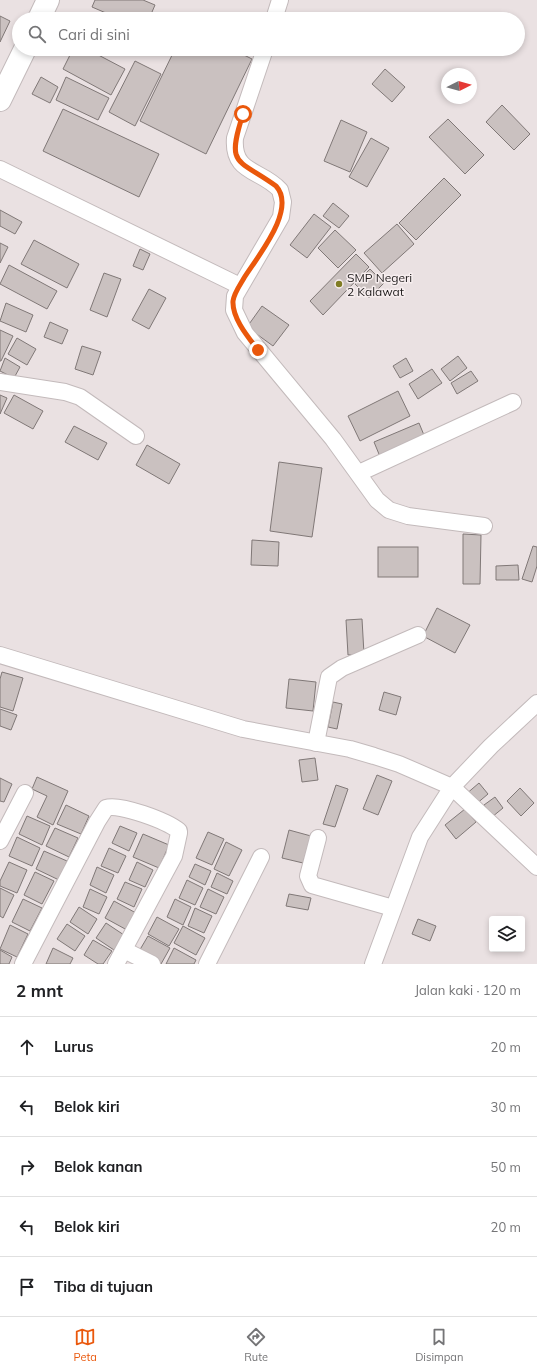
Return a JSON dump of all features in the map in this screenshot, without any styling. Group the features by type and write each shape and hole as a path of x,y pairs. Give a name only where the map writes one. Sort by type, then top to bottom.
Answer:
{"highway":[{"path":"42,12 48,0"},
{"path":"0,100 22,56"}],"street":[{"path":"276,12 280,0"},
{"path":"263,56 235,138 235,154 246,168 271,182 280,190 283,209 277,224 235,296 234,304 238,319 245,333 333,439 377,500 389,510 408,516 484,526"},
{"path":"0,169 240,286"},
{"path":"0,382 65,392 80,398 136,436"},
{"path":"359,473 513,402"},
{"path":"316,743 329,677 342,668 418,635"},
{"path":"0,655 243,729 374,756 399,764 452,787 537,867"},
{"path":"373,964 420,837 452,787 491,746 537,703"},
{"path":"0,841 25,793"},
{"path":"22,964 103,811 111,807 136,812 171,826 179,831 174,856 116,964"},
{"path":"318,838 308,876 312,885 393,908"},
{"path":"207,964 261,857"},
{"path":"124,950 152,964"}],"building":[{"path":"95,0 143,0 155,5 152,12 104,12 92,7"},
{"path":"0,16 10,21 0,42"},
{"path":"70,56 100,56 125,69 111,95 63,69"},
{"path":"172,56 246,56 252,59 206,154 140,121"},
{"path":"135,61 161,74 135,126 109,112"},
{"path":"385,69 405,87 392,102 372,84"},
{"path":"41,77 58,87 50,103 32,94"},
{"path":"66,77 109,98 98,120 56,100"},
{"path":"502,105 530,134 514,150 486,122"},
{"path":"63,109 159,154 139,197 43,151"},
{"path":"448,119 484,155 465,174 429,137"},
{"path":"341,120 367,132 350,172 324,161"},
{"path":"371,138 389,148 367,187 349,177"},
{"path":"444,178 461,195 416,240 399,223"},
{"path":"333,203 349,216 339,228 323,216"},
{"path":"0,210 22,222 15,234 0,226"},
{"path":"314,214 331,227 307,258 290,245"},
{"path":"397,224 414,244 382,273 364,253"},
{"path":"335,230 356,250 338,268 318,248"},
{"path":"34,240 79,264 67,288 21,264"},
{"path":"0,243 8,247 0,263"},
{"path":"140,249 150,254 143,270 133,266"},
{"name":"SMP Negeri 2 Kalawat","path":"356,254 369,267 323,315 310,301"},
{"path":"9,265 57,291 47,309 0,284"},
{"path":"370,269 384,283 369,298 355,284"},
{"path":"104,273 121,279 107,317 90,310"},
{"path":"149,289 166,298 149,329 132,320"},
{"path":"6,303 33,315 26,332 0,321"},
{"path":"262,306 289,325 273,346 247,327"},
{"path":"50,322 68,330 62,344 44,337"},
{"path":"0,330 13,336 1,361 0,361"},
{"path":"17,338 36,349 27,365 8,354"},
{"path":"82,346 101,352 93,375 75,369"},
{"path":"458,356 467,368 450,381 441,369"},
{"path":"5,358 20,367 14,378 0,371"},
{"path":"406,358 413,371 400,378 393,366"},
{"path":"432,369 442,383 418,399 409,384"},
{"path":"471,371 478,381 457,394 451,383"},
{"path":"398,391 410,416 360,441 348,416"},
{"path":"0,395 7,398 0,414"},
{"path":"14,395 43,411 33,429 4,413"},
{"path":"419,423 426,440 381,459 374,442"},
{"path":"74,426 107,443 98,460 65,442"},
{"path":"147,445 180,464 169,484 136,465"},
{"path":"279,462 322,468 312,537 270,531"},
{"path":"463,534 481,535 480,584 463,584"},
{"path":"252,540 279,542 278,566 251,565"},
{"path":"533,546 537,547 537,566 532,582 522,579"},
{"path":"378,547 418,547 418,577 378,577"},
{"path":"518,565 519,580 496,580 496,566"},
{"path":"437,608 470,625 455,653 423,636"},
{"path":"362,619 364,654 348,655 346,620"},
{"path":"2,672 23,678 13,711 0,707 0,679"},
{"path":"289,679 316,682 313,711 286,708"},
{"path":"384,692 401,697 396,715 379,710"},
{"path":"333,702 342,704 337,729 328,727"},
{"path":"0,709 17,715 11,730 0,726"},
{"path":"315,758 318,780 302,782 299,760"},
{"path":"377,775 392,781 378,815 363,809"},
{"path":"37,777 68,791 53,825 37,817 47,796 32,789"},
{"path":"0,778 12,784 4,802 0,801"},
{"path":"479,783 488,794 475,805 465,795"},
{"path":"336,785 348,789 335,827 323,824"},
{"path":"520,788 534,803 521,816 507,801"},
{"path":"495,797 503,808 492,817 484,805"},
{"path":"66,805 89,816 81,834 57,824"},
{"path":"465,809 476,822 456,839 445,825"},
{"path":"27,816 50,826 42,845 19,834"},
{"path":"120,826 137,833 129,851 112,843"},
{"path":"55,828 78,838 69,857 46,846"},
{"path":"289,830 311,836 303,863 282,858"},
{"path":"208,832 224,839 212,865 196,858"},
{"path":"143,834 169,845 159,868 133,857"},
{"path":"17,837 40,848 32,866 9,856"},
{"path":"226,842 242,850 229,876 214,869"},
{"path":"109,848 126,856 118,873 101,866"},
{"path":"44,851 67,861 59,880 36,869"},
{"path":"9,862 27,870 17,893 0,886 0,881"},
{"path":"137,862 153,870 145,887 129,880"},
{"path":"195,864 211,871 205,885 189,877"},
{"path":"97,867 114,875 106,893 90,885"},
{"path":"35,872 54,881 42,904 24,895"},
{"path":"217,873 233,881 227,894 211,887"},
{"path":"187,880 203,888 195,905 179,898"},
{"path":"125,882 142,889 134,907 117,899"},
{"path":"0,888 14,895 3,918 0,916"},
{"path":"90,889 107,897 99,914 83,907"},
{"path":"208,889 224,897 216,914 200,907"},
{"path":"289,894 311,898 308,910 286,906"},
{"path":"23,899 42,908 30,931 12,922"},
{"path":"175,899 191,907 183,925 167,917"},
{"path":"114,901 136,913 127,930 105,918"},
{"path":"79,907 97,919 88,934 70,922"},
{"path":"195,908 212,916 204,933 188,926"},
{"path":"157,917 179,929 169,946 148,934"},
{"path":"418,919 436,926 430,941 412,934"},
{"path":"106,923 124,935 114,950 96,938"},
{"path":"67,924 85,936 75,951 57,939"},
{"path":"10,925 28,934 17,957 0,949"},
{"path":"183,926 205,938 196,955 174,943"},
{"path":"148,936 170,948 161,964 138,953"},
{"path":"93,940 112,951 103,964 98,964 84,955"},
{"path":"53,948 73,958 70,964 46,964"},
{"path":"174,948 196,960 194,964 166,964"},
{"path":"0,950 12,957 9,964 0,964"}],"place":[{"name":"SMP Negeri 2 Kalawat","path":"339,284"}],"route":[{"path":"243,114 235,138 235,154 237,159 246,168 276,186 282,194 283,202 281,217 233,300 234,310 238,319 245,333 258,350"}]}
